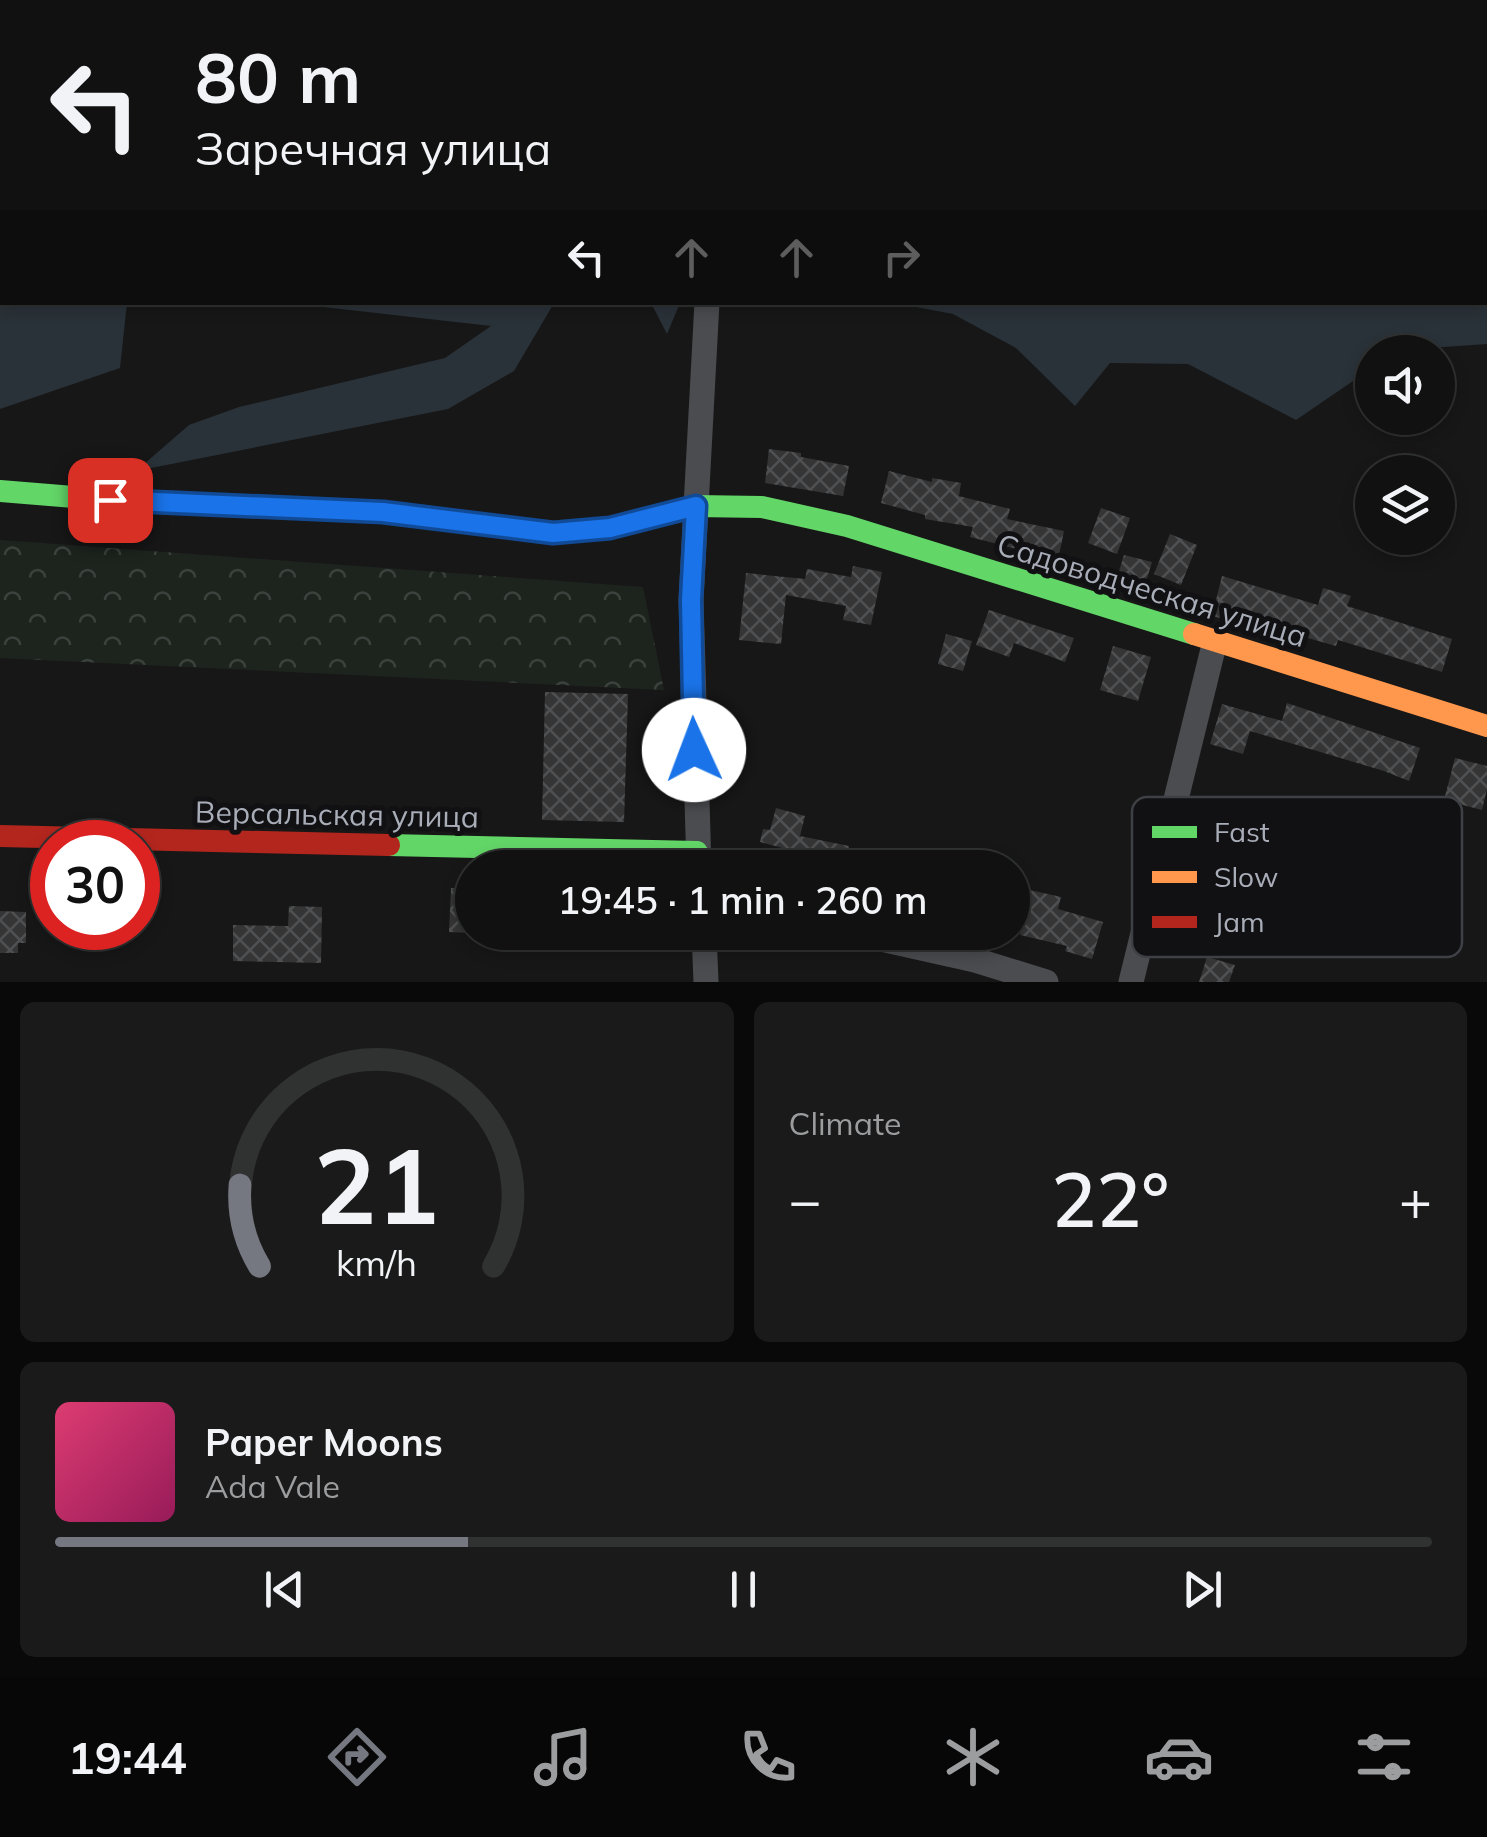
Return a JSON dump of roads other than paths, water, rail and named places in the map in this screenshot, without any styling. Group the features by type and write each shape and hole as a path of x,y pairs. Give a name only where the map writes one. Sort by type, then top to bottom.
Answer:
{"street":[{"path":"690,850 691,600 706,314"},
{"name":"Садоводческая улица","path":"0,491 383,512 553,533 610,528 696,506 762,507 799,514 1487,726"},
{"path":"1177,797 1215,641"},
{"name":"Версальская улица","path":"0,836 460,850"},
{"path":"705,950 706,982"},
{"path":"930,950 975,960 1010,976 1046,982"},
{"path":"1131,982 1137,957"}]}
